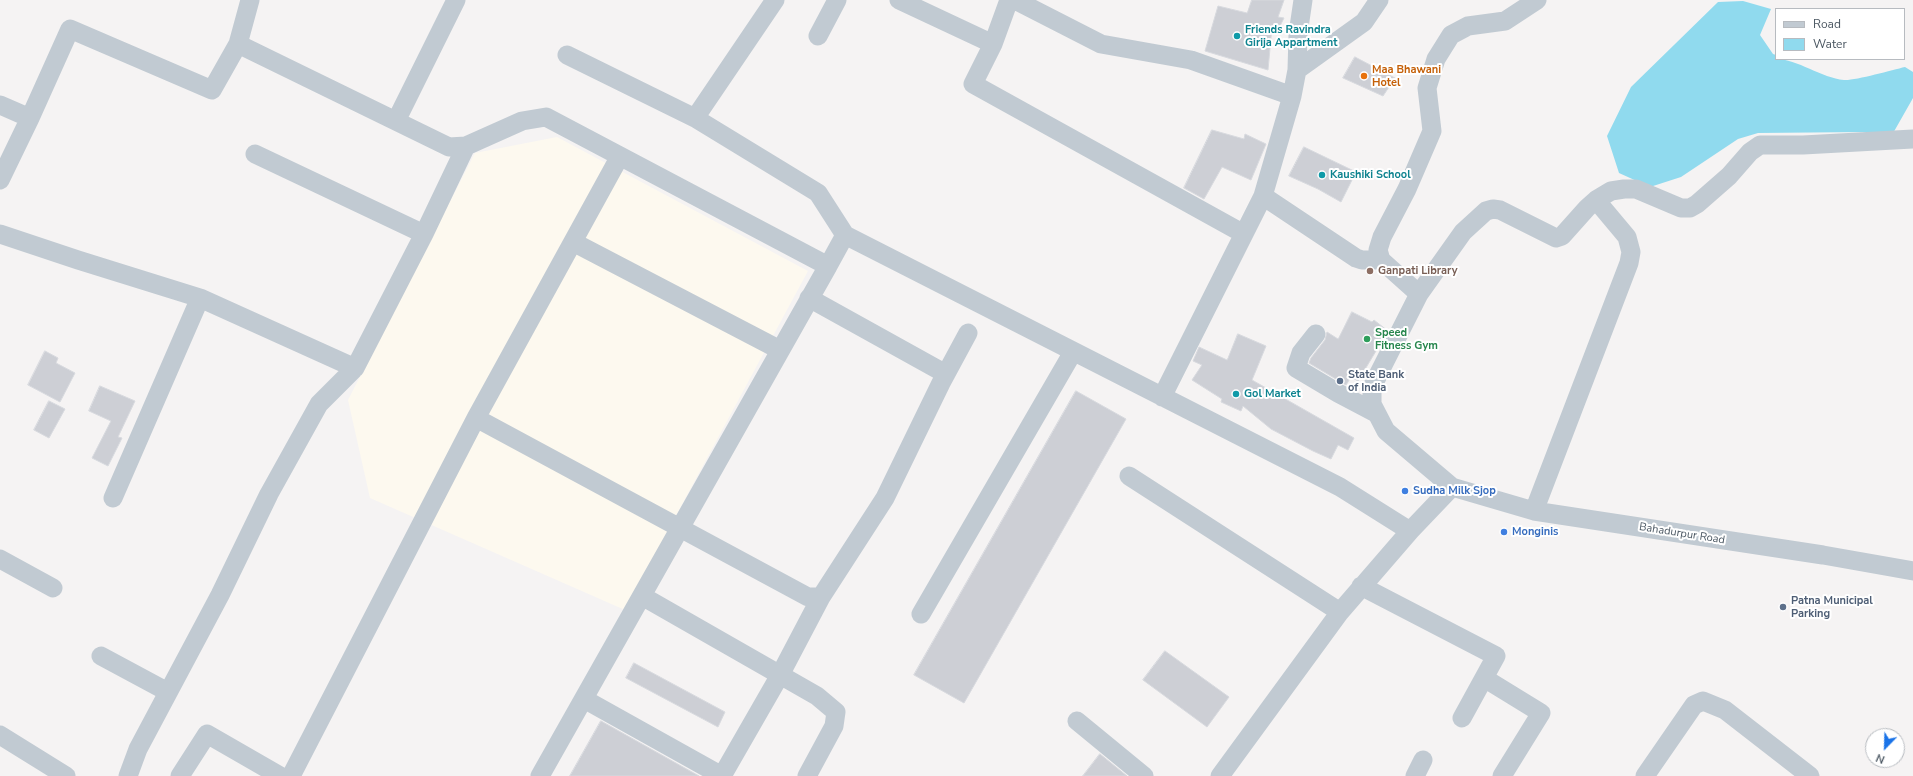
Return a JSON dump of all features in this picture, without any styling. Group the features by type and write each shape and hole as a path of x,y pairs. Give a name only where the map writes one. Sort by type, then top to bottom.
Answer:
{"street":[{"path":"0,180 70,29 212,90 238,44 250,0"},
{"path":"396,121 456,0"},
{"path":"695,118 775,0"},
{"path":"818,36 837,0"},
{"path":"1008,0 993,44 973,84 1244,234"},
{"path":"1015,0 1101,44 1191,60 1292,96"},
{"path":"1297,70 1364,22 1379,0"},
{"path":"1419,294 1381,260 1378,250 1382,237 1407,189 1432,130 1427,88 1436,59 1452,36 1468,26 1505,21 1537,0"},
{"path":"909,2 993,44"},
{"path":"1162,397 1263,196 1292,96 1297,70 1297,3"},
{"path":"238,44 449,147 466,146 522,121 546,117 828,266"},
{"path":"567,55 695,118 818,193 845,235 1340,487 1410,531"},
{"path":"0,105 30,118"},
{"path":"1220,776 1340,612 1410,531 1452,487 1386,431 1372,404 1372,387 1419,294 1463,232 1486,211 1500,210 1556,238 1562,236 1596,200 1611,191 1636,189 1681,208 1690,208 1697,204 1729,176 1750,152 1760,145 1803,145 1913,139"},
{"path":"128,776 138,749 220,596 268,494 319,404 355,368 424,234 466,146"},
{"path":"255,154 424,234"},
{"path":"291,776 476,418 620,156"},
{"path":"1263,196 1356,258 1362,260 1381,260"},
{"path":"1534,511 1629,263 1631,252 1627,237 1596,200"},
{"path":"0,234 200,298 355,368"},
{"path":"540,776 845,235"},
{"path":"573,242 780,350"},
{"path":"113,498 200,298"},
{"path":"810,298 946,374"},
{"path":"584,700 722,776 780,675 821,597 885,498 946,374 968,333"},
{"path":"1316,334 1301,353 1296,368 1376,413"},
{"path":"921,614 1074,352"},
{"path":"476,418 808,597 821,597"},
{"path":"1129,476 1340,612"},
{"name":"Bahadurpur Road","path":"1452,487 1534,511 1823,555 1913,571"},
{"path":"0,559 53,588"},
{"path":"1361,586 1496,656 1462,718"},
{"path":"642,596 817,696 836,712 834,726 807,776"},
{"path":"101,656 168,692"},
{"path":"1484,678 1541,713 1502,776"},
{"path":"1645,776 1694,705 1703,701 1725,710 1810,776"},
{"path":"1077,721 1144,776"},
{"path":"180,776 207,734 280,776"},
{"path":"0,735 66,776"}],"shaded area":[{"path":"557,137 808,271 625,610 370,498 348,400 475,153"}],"water":[{"path":"1743,1 1771,9 1760,35 1775,55 1775,60 1792,62 1827,76 1844,80 1864,77 1905,67 1913,72 1913,98 1892,135 1863,132 1758,133 1738,139 1681,177 1650,187 1619,173 1607,136 1631,87 1718,2"}],"building":[{"name":"Friends Ravindra Girija Appartment","path":"1252,0 1284,0 1278,17 1284,18 1278,30 1272,27 1268,70 1205,51 1218,6 1247,13"},
{"path":"1355,57 1395,78 1383,96 1343,78"},
{"path":"1212,130 1244,139 1245,134 1266,144 1251,180 1222,167 1204,199 1184,188"},
{"name":"Kaushiki School","path":"1304,147 1356,172 1341,202 1318,189 1289,176"},
{"path":"1352,312 1372,322 1374,320 1388,331 1358,381 1351,377 1346,385 1309,363 1311,358 1325,340 1327,332 1338,339"},
{"name":"Gol Market","path":"1238,334 1266,346 1252,380 1354,438 1348,450 1338,445 1331,459 1313,451 1271,429 1243,406 1241,411 1221,402 1222,399 1192,380 1202,365 1193,361 1199,347 1227,360"},
{"path":"45,351 58,358 56,363 75,373 60,402 28,385"},
{"path":"100,386 135,401 118,437 122,438 108,466 92,458 111,421 89,411"},
{"path":"1076,391 1126,419 964,703 914,675"},
{"path":"49,401 65,409 49,438 34,430"},
{"path":"1165,651 1229,697 1207,727 1143,680"},
{"path":"634,663 725,712 718,727 626,678"},
{"path":"601,721 699,776 570,776"},
{"path":"1100,754 1127,776 1083,776"}],"place":[{"name":"Friends Ravindra Girija Appartment","path":"1237,36"},
{"name":"Maa Bhawani Hotel","path":"1364,76"},
{"name":"Kaushiki School","path":"1322,175"},
{"name":"Ganpati Library","path":"1370,271"},
{"name":"Speed Fitness Gym","path":"1367,339"},
{"name":"State Bank of India","path":"1340,381"},
{"name":"Gol Market","path":"1236,394"},
{"name":"Sudha Milk Sjop","path":"1405,491"},
{"name":"Monginis","path":"1504,532"},
{"name":"Patna Municipal Parking","path":"1783,607"}]}
